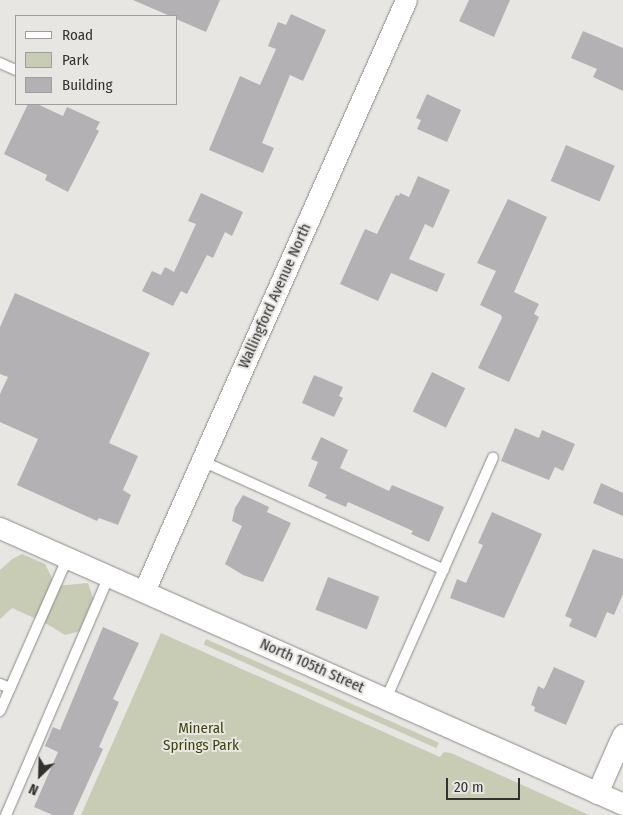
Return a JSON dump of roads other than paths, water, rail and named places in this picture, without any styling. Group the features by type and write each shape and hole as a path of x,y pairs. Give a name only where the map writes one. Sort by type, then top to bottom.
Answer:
{"street":[{"name":"Wallingford Avenue North","path":"144,591 406,0"},
{"name":"North 105th Street","path":"0,528 623,804"},
{"path":"597,793 623,734"}],"lane":[{"path":"0,63 15,70"},
{"path":"386,699 494,458"},
{"path":"202,461 444,570"},
{"path":"0,711 68,558"},
{"path":"6,815 109,576"},
{"path":"0,684 10,688"}],"park label":[{"name":"Mineral Springs Park","path":"201,736"}]}
